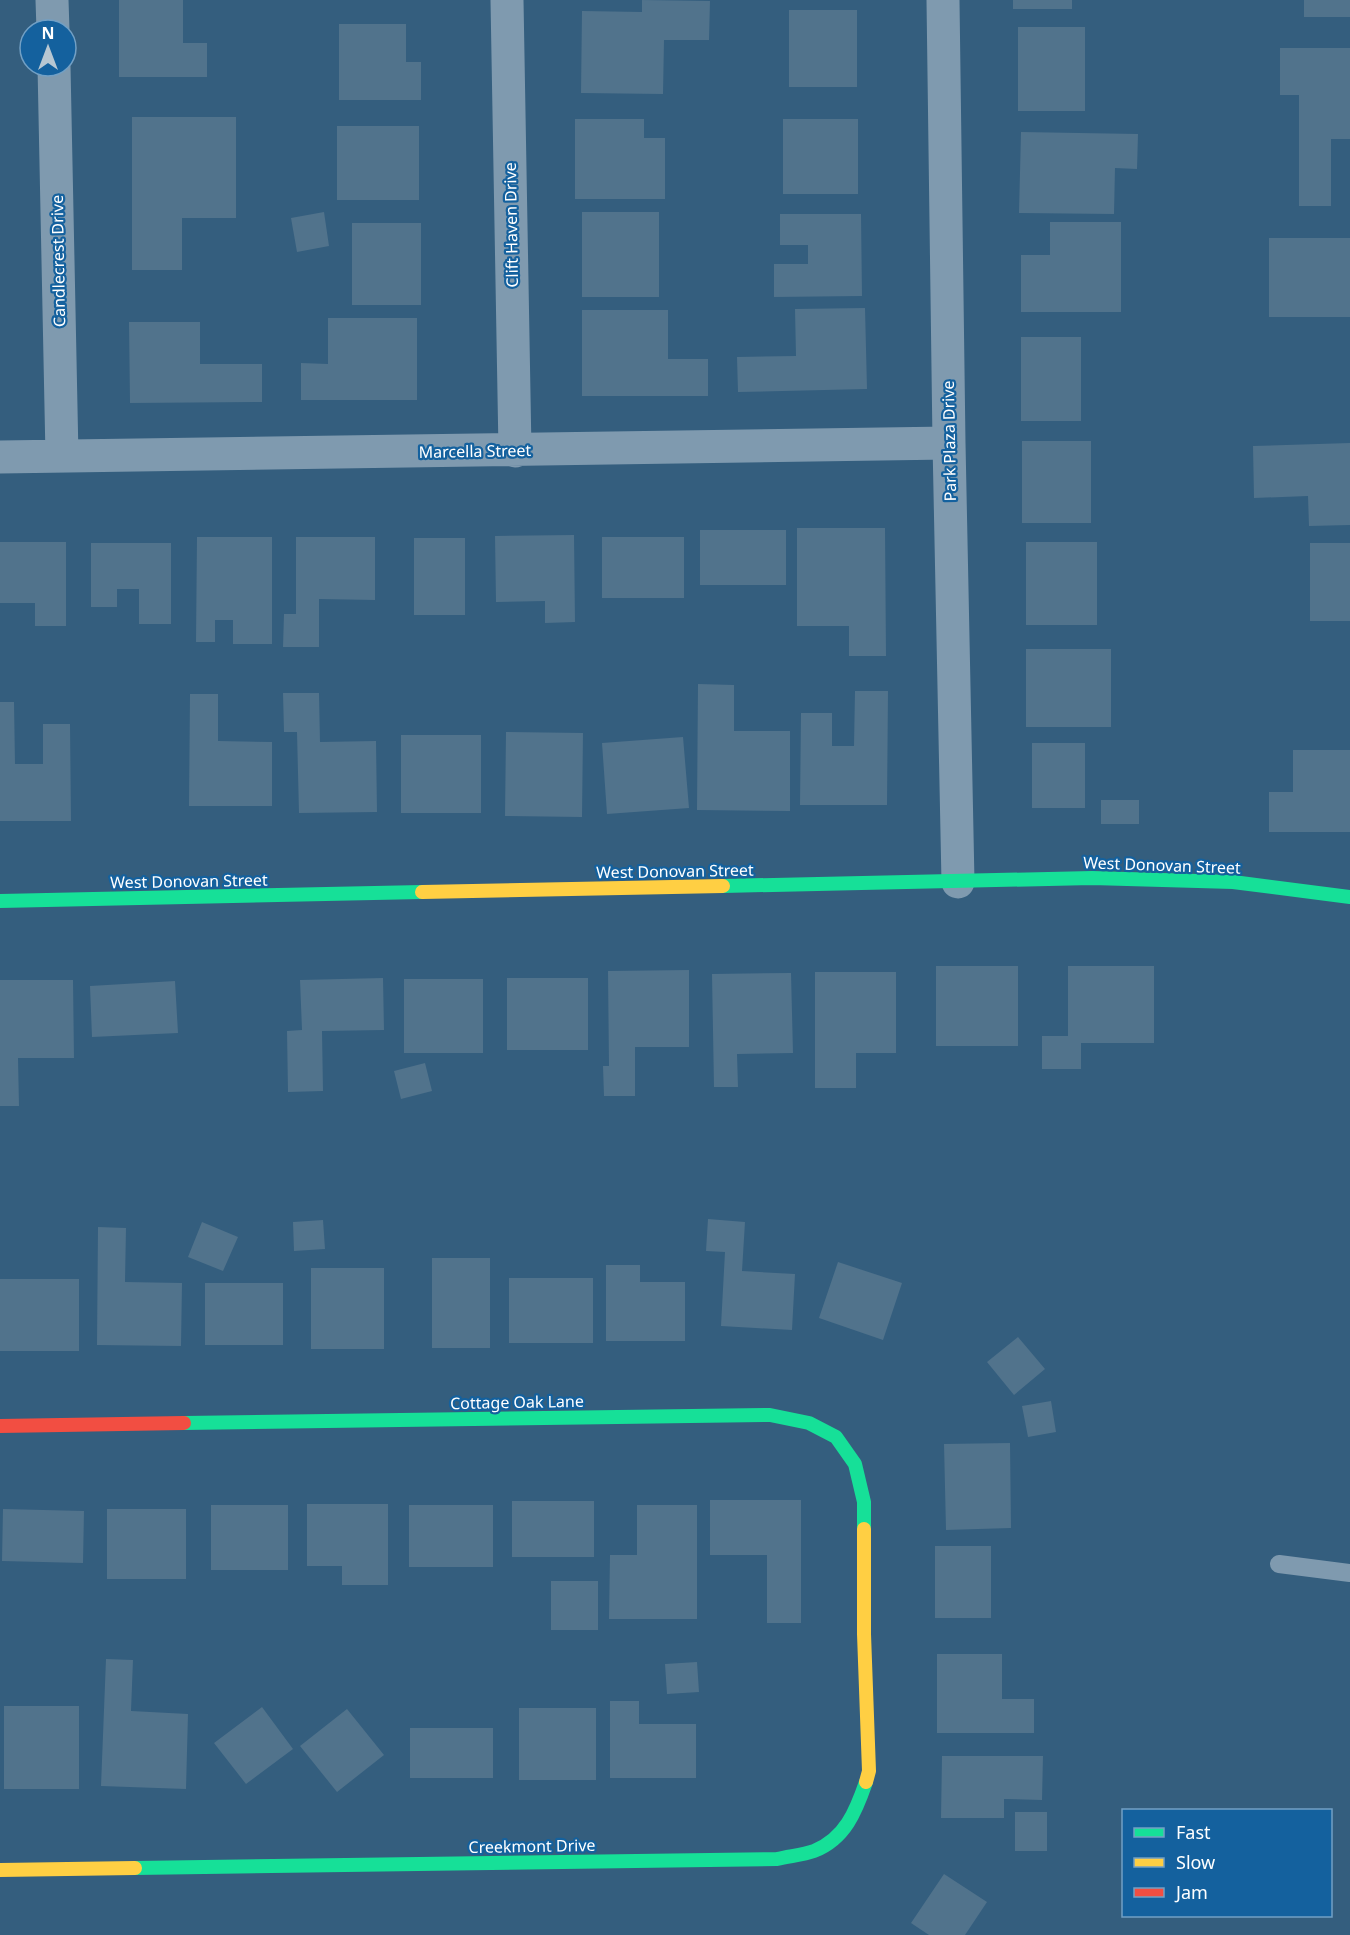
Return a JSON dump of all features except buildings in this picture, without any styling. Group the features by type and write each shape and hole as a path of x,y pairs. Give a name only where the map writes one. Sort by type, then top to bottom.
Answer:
{"street":[{"path":"52,0 53,18"},
{"name":"Clift Haven Drive","path":"507,0 515,451"},
{"name":"Park Plaza Drive","path":"943,0 958,882"},
{"name":"Candlecrest Drive","path":"54,78 62,456"},
{"name":"Marcella Street","path":"0,457 949,443"},
{"name":"West Donovan Street","path":"0,901 1092,878 1233,882 1350,897"},
{"name":"Cottage Oak Lane","path":"0,1426 770,1415 809,1423 836,1437 855,1464 864,1502 864,1623"},
{"name":"Creekmont Drive","path":"0,1870 777,1859 815,1851 843,1833 859,1803 869,1771 864,1623"}],"lane":[{"path":"1279,1564 1350,1573"}],"traffic: fast":[{"path":"723,886 1092,878 1233,882 1350,897"},
{"path":"0,901 422,892"},
{"path":"184,1423 770,1415 809,1423 836,1437 855,1464 864,1502 864,1529"},
{"path":"135,1868 777,1859 814,1851 834,1839 848,1823 866,1782"}],"traffic: slow":[{"path":"422,892 723,886"},
{"path":"864,1529 864,1634 869,1771 866,1782"},
{"path":"0,1870 135,1868"}],"traffic: jam":[{"path":"0,1426 184,1423"}]}
